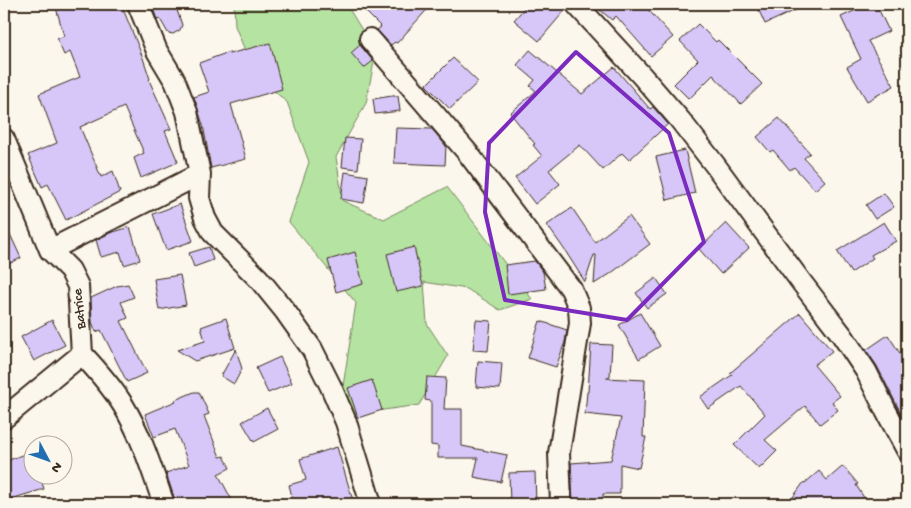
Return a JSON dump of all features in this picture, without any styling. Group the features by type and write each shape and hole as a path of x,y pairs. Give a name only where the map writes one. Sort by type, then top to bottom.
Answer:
{"street":[{"path":"138,4 187,112 200,174 199,198 205,218 214,233 259,279 312,349 346,422 371,504"},
{"path":"576,4 680,120 842,335 866,371 907,450"},
{"path":"370,39 467,152 571,288 574,295 579,308 580,323 559,453 561,504"},
{"path":"4,139 50,250 200,174"},
{"name":"Batrice","path":"50,250 70,270 78,286 82,354"},
{"path":"4,418 82,354 103,376 123,405 135,428 164,504"}],"highlighted area":[{"path":"576,52 669,133 704,242 627,320 505,300 485,212 489,143"}],"green space":[{"path":"234,4 346,4 362,30 374,62 366,103 336,157 343,201 384,219 447,187 532,299 500,310 467,289 424,282 427,324 448,356 419,405 348,415 343,386 356,303 289,222 309,162 287,102 255,75 235,26"}],"building":[{"path":"55,4 121,4 143,58 149,80 171,129 165,131 178,162 141,178 134,158 144,153 124,107 80,127 101,177 113,171 120,192 66,220 48,184 42,187 28,155 57,143 39,94 80,77 70,52 64,55 57,39 64,36"},
{"path":"152,4 175,4 182,25 180,30 173,34 168,33 160,19 157,20"},
{"path":"358,4 432,4 397,43 395,42 391,45 377,30 381,27"},
{"path":"528,4 564,4 566,9 539,41 514,20"},
{"path":"593,4 643,4 673,37 651,56 616,16 612,20"},
{"path":"756,4 809,4 765,24"},
{"path":"869,4 876,4 889,31 868,41 894,86 867,101 847,67 861,59 841,17"},
{"path":"698,24 716,42 718,40 762,84 741,104 713,75 689,99 674,84 698,60 680,41"},
{"path":"270,43 282,89 231,104 246,159 211,168 203,125 194,97 209,92 199,63 229,52 229,54"},
{"path":"360,45 373,61 364,68 351,53"},
{"path":"530,50 582,94 614,67 650,109 653,107 668,124 629,160 622,153 603,170 580,145 549,170 560,184 535,204 515,178 542,156 533,145 535,144 510,113 536,91 530,86 535,80 517,65"},
{"path":"453,58 478,82 450,109 426,85"},
{"path":"398,96 400,111 375,114 373,99"},
{"path":"779,118 810,153 804,158 825,181 815,190 794,167 790,170 773,150 770,152 757,137"},
{"path":"396,128 432,129 446,146 445,165 394,163"},
{"path":"345,138 361,139 358,169 342,167"},
{"path":"685,150 695,193 667,200 656,157"},
{"path":"345,172 368,176 364,203 341,199"},
{"path":"884,193 894,207 875,219 866,205"},
{"path":"180,204 193,241 166,250 153,214"},
{"path":"572,208 595,242 629,216 650,244 594,284 596,255 594,255 585,282 547,225"},
{"path":"4,221 21,258 4,266"},
{"path":"884,222 896,241 871,255 873,258 851,273 837,251"},
{"path":"726,223 749,248 721,274 699,249"},
{"path":"130,227 140,260 124,265 120,252 101,257 96,240 110,233"},
{"path":"209,247 213,260 194,267 189,253"},
{"path":"414,247 423,286 396,292 387,254"},
{"path":"355,252 363,284 336,292 328,260"},
{"path":"535,261 543,272 546,289 508,294 505,265"},
{"path":"180,275 186,305 159,310 154,279"},
{"path":"656,278 667,294 647,308 636,293"},
{"path":"128,284 134,297 121,302 128,318 121,321 147,373 127,382 101,330 96,332 92,322 91,298 117,286"},
{"path":"640,313 660,346 639,359 619,325"},
{"path":"800,313 832,351 814,365 840,396 832,402 838,410 820,424 805,406 765,440 777,451 759,469 734,445 765,414 741,386 708,409 700,397 732,375 730,373"},
{"path":"226,318 235,348 195,361 177,350 205,341 201,327"},
{"path":"52,320 65,345 34,361 21,337"},
{"path":"476,320 491,321 488,351 473,350"},
{"path":"540,321 567,330 565,342 556,367 528,358"},
{"path":"888,335 907,364 907,425 877,366 866,350"},
{"path":"591,344 612,345 610,376 606,378 645,380 643,437 646,437 639,468 620,464 620,494 603,494 603,500 573,502 571,463 611,460 621,418 585,414"},
{"path":"236,349 242,369 234,384 221,376"},
{"path":"280,357 292,383 268,393 256,368"},
{"path":"478,361 502,363 500,389 476,387"},
{"path":"427,377 446,378 444,409 462,409 462,446 507,455 501,482 474,477 478,458 438,458 438,446 431,445 431,401 425,400"},
{"path":"372,380 382,410 358,418 348,388"},
{"path":"194,392 199,392 209,414 204,416 220,457 224,456 230,468 218,474 234,504 176,504 166,473 189,465 175,429 154,437 145,414"},
{"path":"267,408 278,429 254,442 242,422"},
{"path":"337,447 354,504 294,504 289,485 306,480 300,459"},
{"path":"22,455 22,486 43,486 44,489 4,501 4,462"},
{"path":"843,466 858,484 856,485 868,504 788,504 804,482 819,471 827,480"},
{"path":"535,472 536,504 510,504 509,473"}]}
